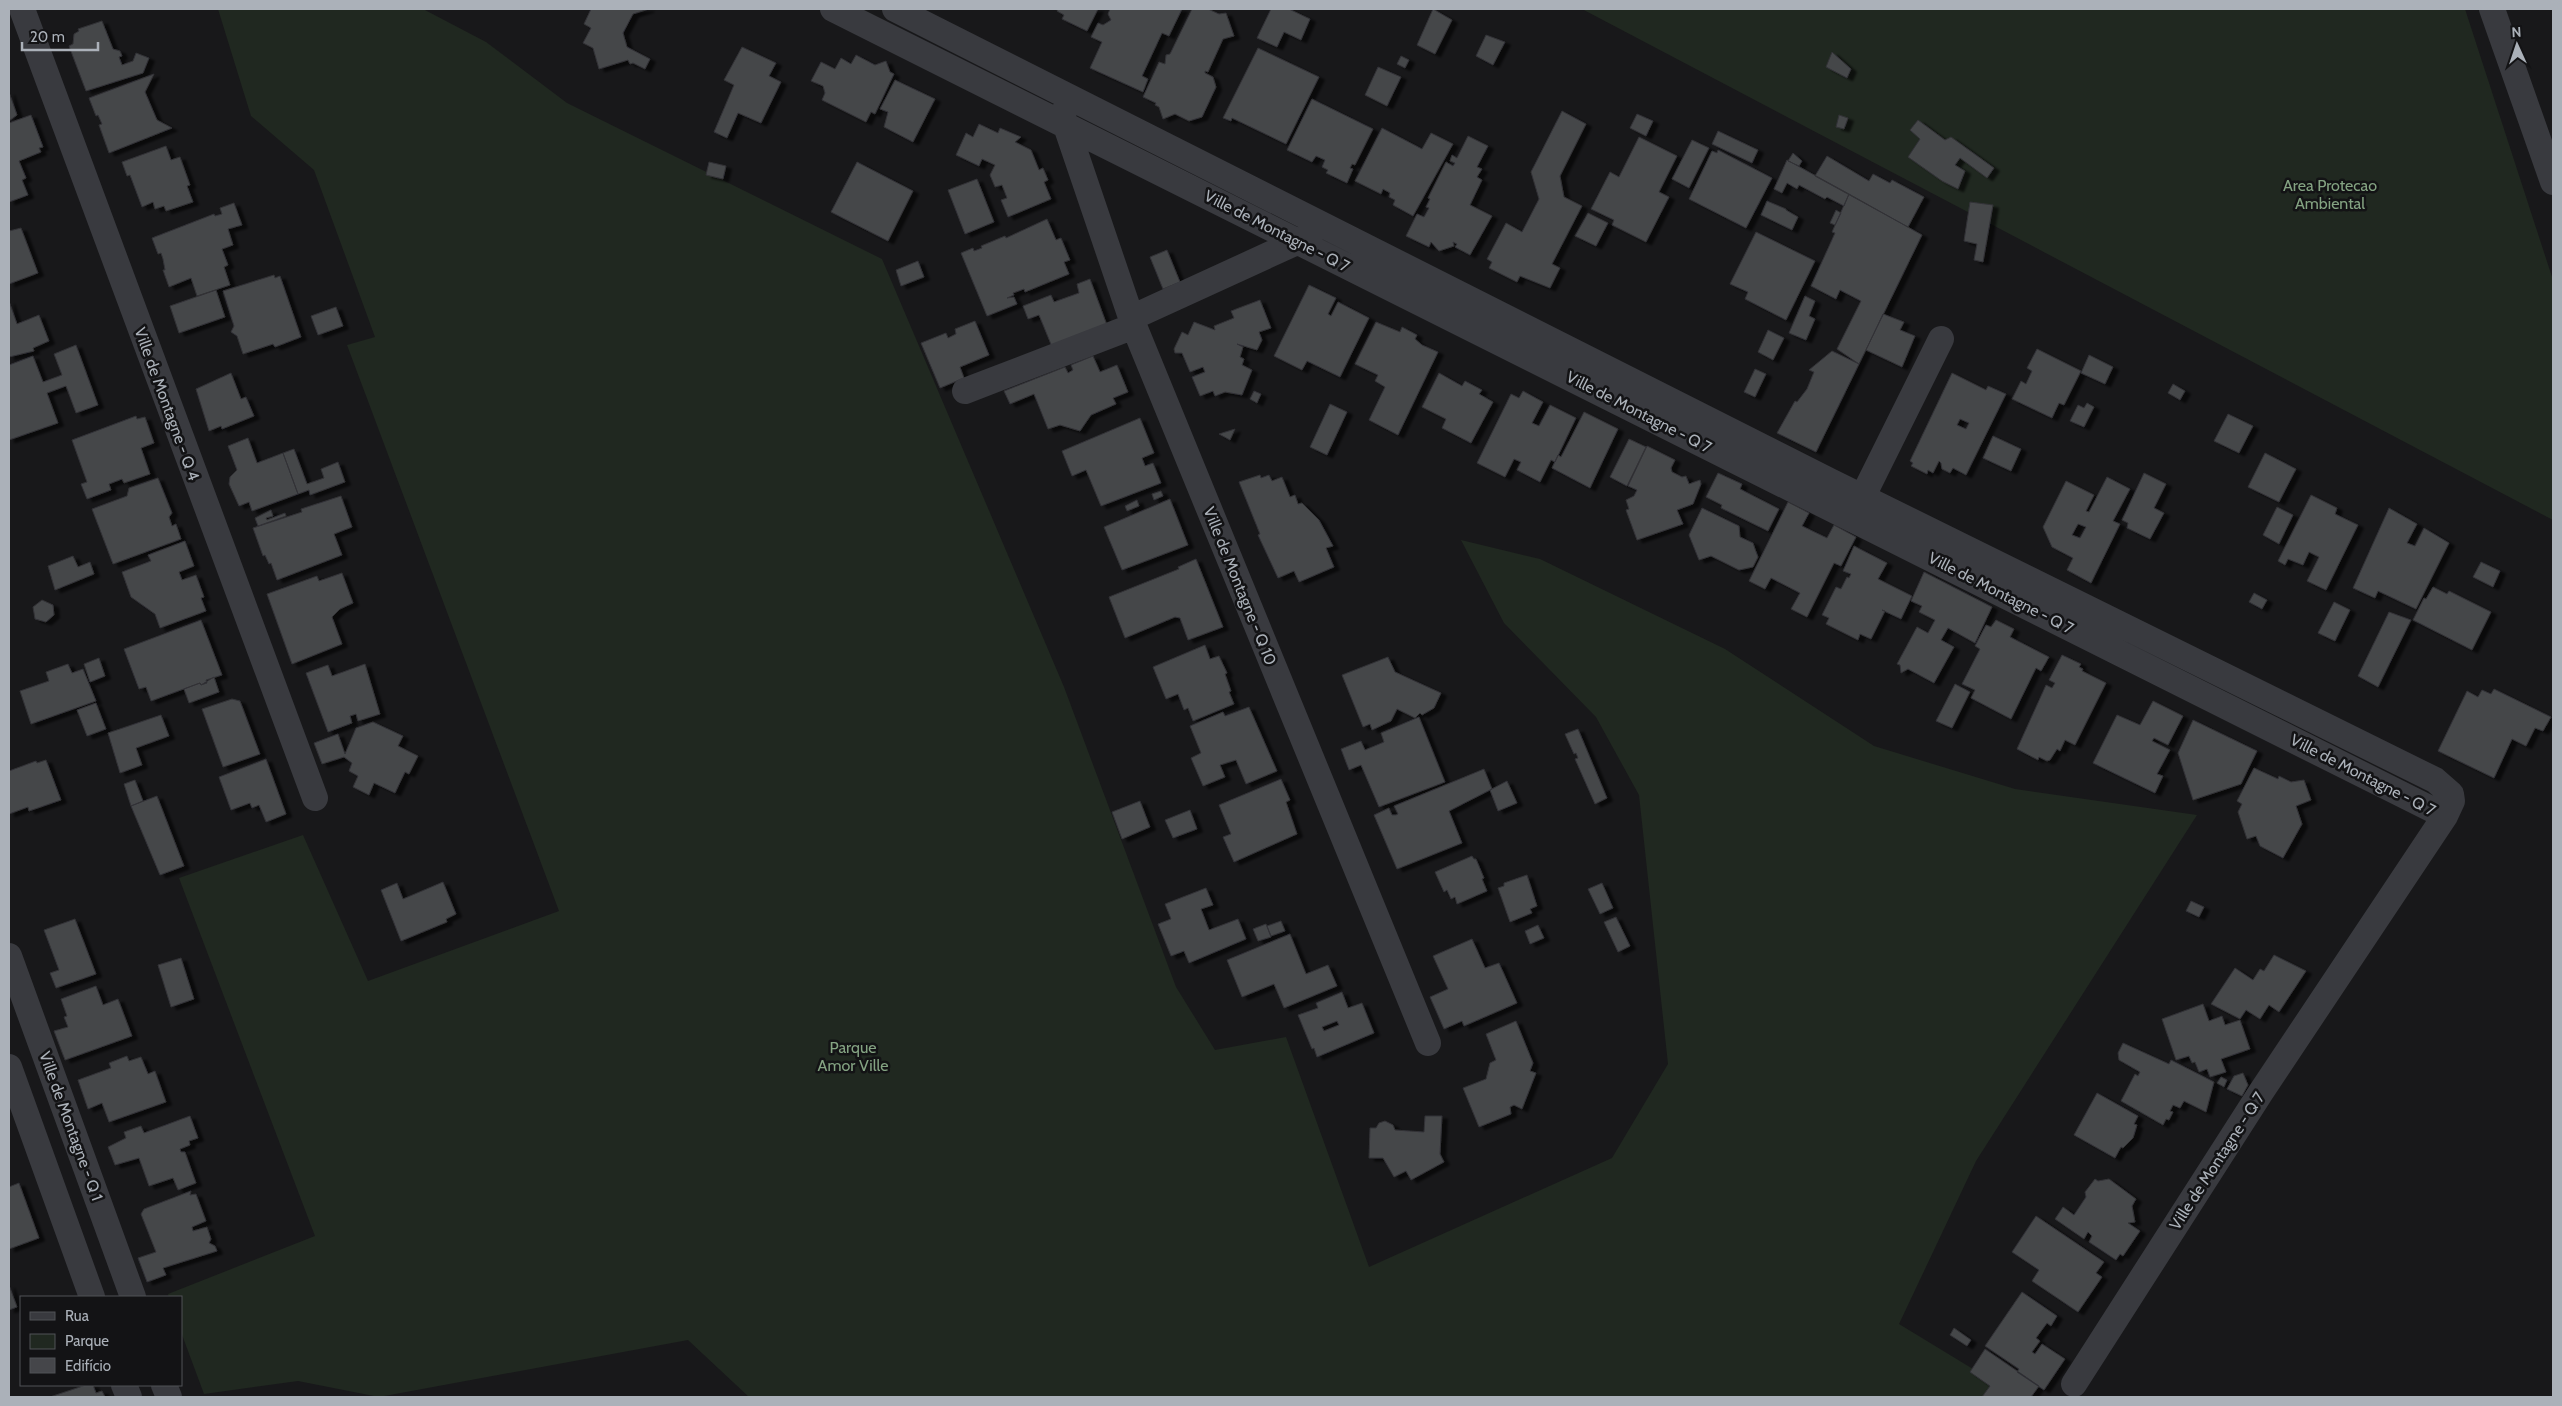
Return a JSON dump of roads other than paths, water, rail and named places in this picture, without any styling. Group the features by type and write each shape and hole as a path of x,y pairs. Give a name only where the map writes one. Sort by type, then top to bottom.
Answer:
{"street":[{"name":"Ville de Montagne - Q 4","path":"22,9 315,798"},
{"name":"Ville de Montagne - Q 7","path":"833,9 1300,242 1826,492 1863,496 2435,780 2446,788 2453,798 2445,816 2261,1092 2074,1384"},
{"name":"Ville de Montagne - Q 7","path":"895,9 1327,226 1826,492 2445,816"},
{"path":"2492,9 2553,182"},
{"name":"Ville de Montagne - Q 10","path":"1058,90 1064,124 1132,322 1428,1043"},
{"path":"965,391 1132,322 1300,242 1327,226"},
{"path":"1863,496 1941,339"},
{"name":"Ville de Montagne - Q 1","path":"9,956 133,1296"},
{"path":"49,1065 10,1071 92,1296"}],"park label":[{"name":"Area Protecao Ambiental","path":"2330,194"},
{"name":"Parque Amor Ville","path":"853,1056"}]}
